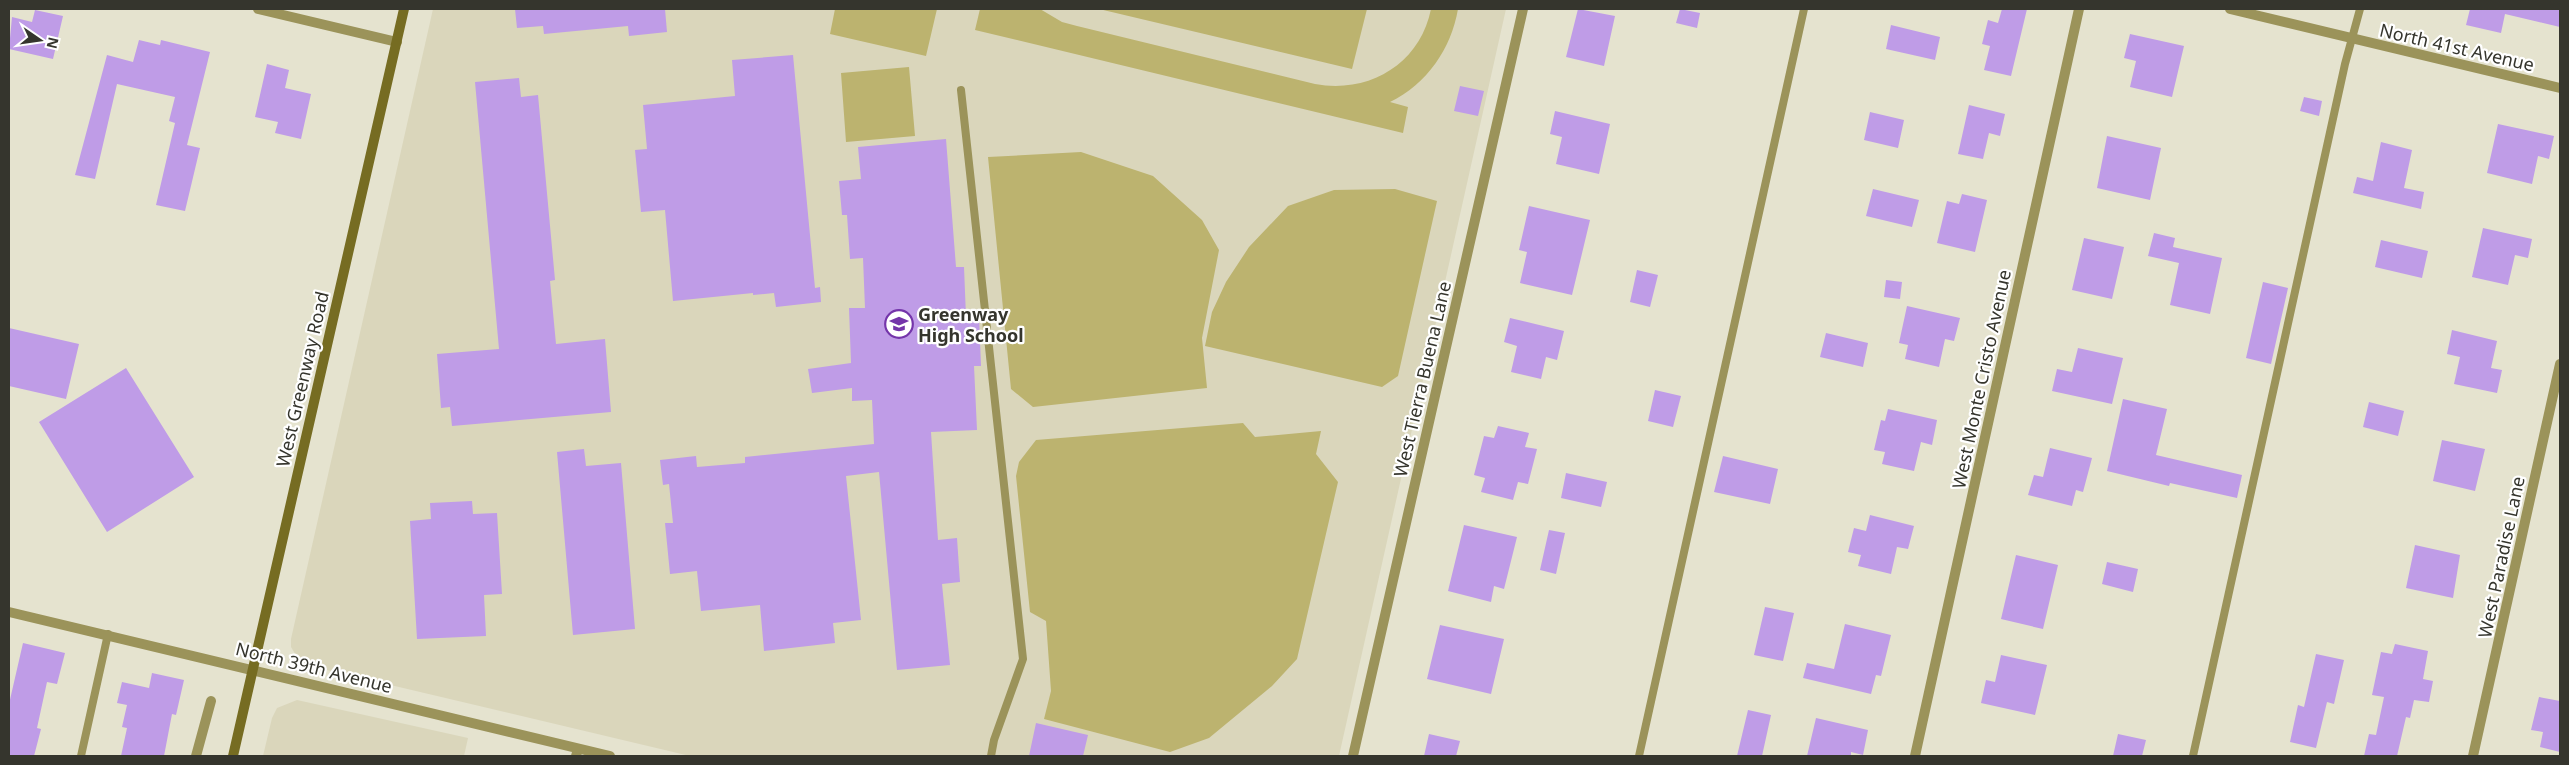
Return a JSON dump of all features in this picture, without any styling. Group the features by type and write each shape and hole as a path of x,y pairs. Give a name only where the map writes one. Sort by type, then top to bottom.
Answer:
{"main road":[{"name":"West Greenway Road","path":"233,756 404,9"}],"street":[{"path":"258,9 397,42"},
{"name":"West Tierra Buena Lane","path":"1353,756 1523,9"},
{"name":"West Monte Cristo Avenue","path":"1915,756 2079,9"},
{"name":"North 41st Avenue","path":"2230,9 2560,88"},
{"name":"West Paradise Lane","path":"2473,756 2560,364"},
{"name":"North 39th Avenue","path":"9,612 254,669 577,752 610,756"},
{"path":"196,756 211,701"}],"lane":[{"path":"1639,756 1804,9"},
{"path":"2193,756 2360,9"},
{"path":"961,90 1023,659 994,740 991,756"},
{"path":"81,756 108,634"}],"shaded area":[{"name":"Greenway High School","path":"433,9 1506,9 1339,756 690,756 306,665 297,657 291,647 291,639"},
{"path":"835,9 937,9 926,56 830,34"},
{"path":"980,9 1040,9 1062,22 1077,26 1315,84 1335,86 1373,79 1389,71 1404,60 1416,45 1425,28 1431,9 1458,9 1450,38 1435,64 1415,86 1390,102 1408,107 1403,133 975,30"},
{"path":"1099,9 1367,9 1352,69"},
{"path":"909,67 915,136 846,142 841,73"},
{"path":"1081,152 1153,176 1202,220 1219,250 1202,338 1207,388 1033,407 1011,389 988,157"},
{"path":"1395,189 1437,201 1398,376 1382,387 1205,346 1212,312 1226,282 1249,247 1288,206 1334,190"},
{"path":"1243,423 1255,437 1321,431 1316,454 1338,482 1297,659 1272,686 1209,738 1170,752 1044,719 1051,691 1046,621 1030,612 1016,476 1019,462 1036,440"},
{"path":"297,700 468,738 464,756 263,756 272,718 277,708"}],"building":[{"path":"515,9 665,9 667,32 629,36 628,26 544,34 543,26 517,28"},
{"path":"1578,9 1615,16 1604,66 1566,57"},
{"path":"1680,9 1700,13 1697,28 1676,23"},
{"path":"2002,9 2027,9 2011,76 1984,70 1990,46 1982,44 1988,20 1998,23"},
{"path":"2470,9 2560,9 2560,27 2505,14 2501,33 2466,25"},
{"path":"35,10 63,16 53,59 9,49 12,17 32,22"},
{"path":"1891,25 1940,37 1935,60 1886,49"},
{"path":"2130,34 2184,46 2172,97 2130,87 2136,61 2124,58"},
{"path":"139,40 160,45 161,40 210,52 187,145 200,148 185,211 156,205 175,123 169,121 175,97 117,84 95,179 75,175 107,55 133,62"},
{"path":"793,55 815,288 820,287 821,302 776,307 774,293 753,295 753,293 673,301 665,210 641,212 635,150 647,149 643,105 735,96 732,60"},
{"path":"267,64 289,70 285,88 311,94 301,139 275,133 278,122 255,117"},
{"path":"519,78 521,97 538,95 555,280 550,281 556,344 605,339 611,412 452,426 450,407 441,408 437,354 499,349 475,82"},
{"path":"1460,86 1484,91 1478,116 1454,111"},
{"path":"2304,97 2322,101 2319,116 2300,111"},
{"path":"1969,105 2005,114 2000,136 1989,133 1983,159 1958,154"},
{"path":"1555,111 1610,124 1599,174 1556,164 1562,137 1550,134"},
{"path":"1870,112 1904,120 1898,148 1864,140"},
{"path":"2498,124 2554,136 2549,159 2538,156 2532,184 2487,173"},
{"path":"2107,136 2161,148 2150,200 2097,188"},
{"path":"946,139 956,267 964,267 966,317 979,316 981,366 974,366 977,430 931,432 938,540 957,538 960,582 942,584 950,665 897,670 879,472 846,476 861,620 833,623 835,643 764,651 760,605 701,611 697,571 670,574 665,523 673,523 669,484 663,485 660,460 696,456 697,467 745,463 745,457 874,444 872,400 852,401 852,388 812,393 808,369 851,363 849,308 865,308 863,258 850,259 847,215 842,215 839,181 861,179 858,147"},
{"path":"2381,142 2412,150 2404,188 2424,192 2421,209 2353,193 2357,177 2373,181"},
{"path":"1873,189 1919,200 1912,227 1866,216"},
{"path":"1962,194 1987,200 1975,252 1937,243 1947,201 1959,204"},
{"path":"1529,206 1590,220 1572,295 1520,283 1527,252 1519,250"},
{"path":"2483,228 2532,239 2528,258 2515,255 2508,285 2472,277"},
{"path":"2154,233 2175,238 2173,247 2222,258 2210,314 2170,305 2179,263 2148,256"},
{"path":"2084,238 2124,247 2112,299 2072,290"},
{"path":"2381,240 2428,251 2422,278 2375,267"},
{"path":"1637,270 1658,275 1650,307 1630,302"},
{"path":"1886,280 1902,282 1900,299 1884,297"},
{"path":"2263,282 2288,288 2271,364 2246,358"},
{"path":"1907,306 1960,318 1954,341 1945,339 1939,367 1905,359 1908,345 1899,343"},
{"path":"1510,318 1564,331 1557,360 1546,357 1541,379 1511,372 1517,346 1504,342"},
{"path":"9,328 79,344 66,399 9,386"},
{"path":"2452,330 2497,341 2491,368 2502,370 2497,393 2454,384 2460,357 2447,354"},
{"path":"1826,333 1868,343 1863,367 1820,357"},
{"path":"2078,348 2123,358 2112,404 2052,391 2057,369 2072,372"},
{"path":"126,368 194,477 107,532 39,422"},
{"path":"1655,390 1681,396 1673,427 1648,421"},
{"path":"2123,399 2167,409 2156,455 2242,475 2237,498 2170,483 2169,486 2107,471"},
{"path":"2369,402 2404,411 2398,436 2363,427"},
{"path":"1888,409 1937,420 1932,445 1921,442 1914,471 1882,464 1885,452 1874,450 1881,420 1885,421"},
{"path":"1498,426 1529,433 1525,447 1537,449 1528,484 1518,482 1513,500 1481,492 1485,478 1474,475 1484,436 1494,438"},
{"path":"2442,440 2485,449 2475,491 2433,481"},
{"path":"2050,448 2092,458 2083,492 2076,490 2072,506 2028,495 2034,475 2043,477"},
{"path":"584,449 586,466 621,463 635,629 573,635 557,452"},
{"path":"1723,456 1778,469 1770,504 1714,492"},
{"path":"1566,473 1607,482 1601,507 1561,498"},
{"path":"472,501 473,514 497,513 502,594 484,595 486,636 417,639 410,521 431,519 430,503"},
{"path":"1870,515 1914,526 1908,549 1897,547 1891,574 1858,566 1861,555 1848,552 1854,528 1866,531"},
{"path":"1464,525 1517,537 1504,589 1494,586 1491,602 1448,591"},
{"path":"1549,530 1565,533 1556,574 1540,570"},
{"path":"2415,545 2460,555 2453,598 2406,588"},
{"path":"2016,555 2058,565 2043,629 2001,619"},
{"path":"2107,562 2138,569 2133,592 2102,584"},
{"path":"1765,607 1794,613 1783,661 1754,655"},
{"path":"1845,624 1891,635 1881,676 1876,675 1871,694 1803,678 1807,663 1834,669"},
{"path":"1440,625 1504,639 1491,694 1427,679"},
{"path":"23,643 65,653 57,684 47,682 37,728 41,729 34,756 9,756 9,704"},
{"path":"2395,644 2428,651 2423,679 2433,681 2429,702 2414,700 2410,718 2406,717 2397,756 2364,756 2369,734 2376,735 2384,697 2372,695 2381,652 2392,654"},
{"path":"2316,654 2344,660 2334,704 2327,702 2316,748 2290,742 2298,705 2304,707"},
{"path":"2001,655 2047,665 2035,715 1981,703 1986,680 1995,682"},
{"path":"152,673 184,680 176,715 172,714 164,756 121,756 127,728 122,727 127,705 117,703 122,682 149,688"},
{"path":"2539,697 2560,701 2560,752 2540,747 2543,732 2531,730"},
{"path":"1748,710 1771,715 1762,756 1737,756"},
{"path":"1816,718 1868,730 1863,755 1851,752 1851,756 1807,756"},
{"path":"1036,723 1088,735 1083,756 1029,756"},
{"path":"1429,734 1460,741 1456,756 1424,756"},
{"path":"2118,734 2146,740 2142,756 2113,756"}],"place":[{"name":"Greenway High School","path":"899,324"}]}
